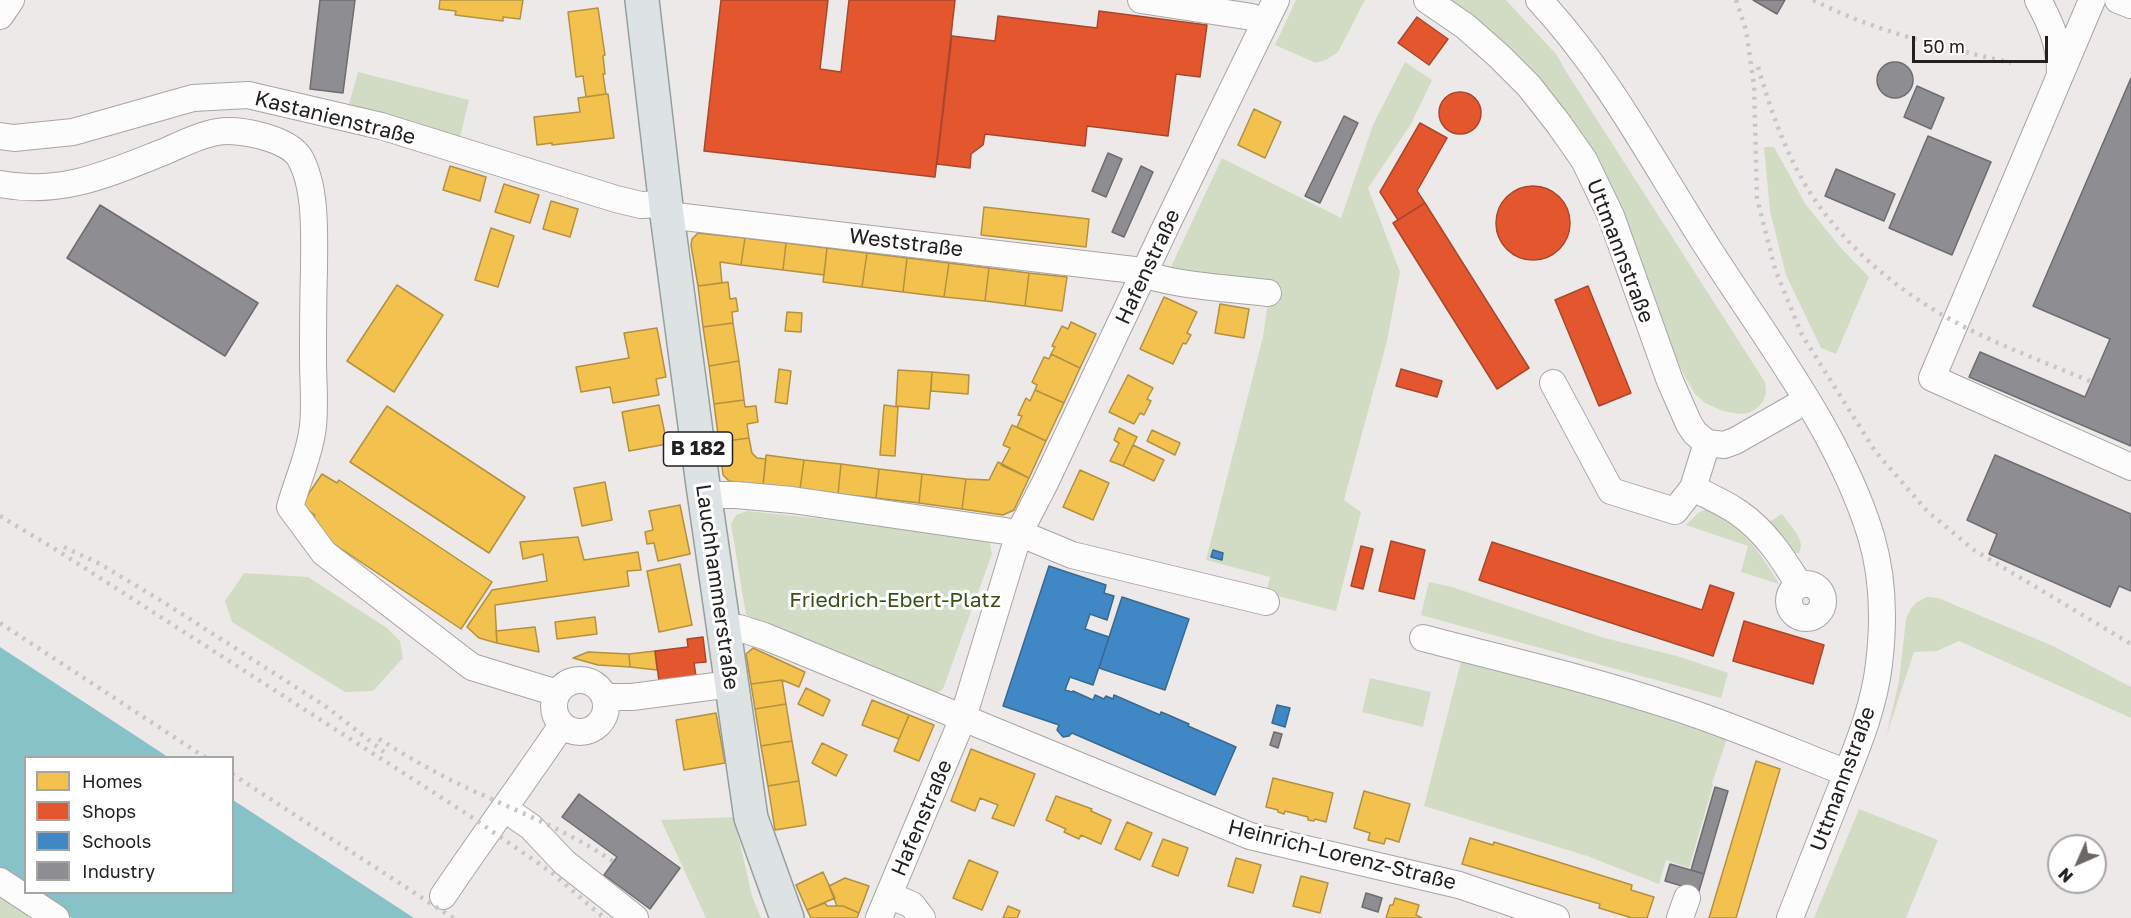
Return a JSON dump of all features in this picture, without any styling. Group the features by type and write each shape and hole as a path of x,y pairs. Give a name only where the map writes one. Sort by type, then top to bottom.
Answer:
{"main road":[{"name":"Lauchhammerstraße","path":"642,0 666,210 704,495 751,818 787,918"}],"street":[{"path":"0,16 10,0"},
{"path":"1141,0 1252,17 1265,23"},
{"name":"Hafenstraße","path":"1019,533 1276,0"},
{"name":"Uttmannstraße","path":"1427,0 1465,26 1530,86 1584,160 1611,216 1670,381 1689,424 1695,433 1707,443"},
{"name":"Uttmannstraße","path":"1539,0 1581,48 1612,91 1672,192 1807,400 1832,444 1862,509 1872,538 1878,569 1881,610 1879,665 1868,720 1790,918"},
{"path":"2038,0 2052,27 2060,57 2060,76"},
{"path":"2092,0 1932,378 2131,466"},
{"path":"2118,0 2131,5"},
{"name":"Kastanienstraße","path":"0,136 14,138 73,132 193,98 248,95 381,126 616,199 666,210"},
{"path":"0,184 37,188 81,183 218,132 256,135 280,142 290,148 300,158 308,181 314,218 313,432 290,507 324,553 472,667 557,693"},
{"name":"Weststraße","path":"666,210 1134,270 1169,281 1268,293"},
{"path":"1553,383 1611,491 1675,511 1693,488 1707,443 1724,445 1735,441 1807,400"},
{"path":"1693,488 1723,503 1747,519 1772,544 1799,585"},
{"path":"704,495 736,495 792,500 1019,533 1072,555 1266,602"},
{"path":"723,628 739,628 764,636 963,718 1019,533"},
{"path":"1423,638 1600,684 1670,705 1741,729 1847,773"},
{"path":"587,680 595,683 606,697 606,714 602,723 587,732 569,730 562,725 554,710 557,693 570,681 587,680"},
{"path":"606,697 632,697 731,684"},
{"name":"Hafenstraße","path":"884,906 963,718"},
{"name":"Heinrich-Lorenz-Straße","path":"963,718 1250,836 1459,885 1556,918"},
{"path":"443,896 562,725"},
{"path":"505,809 531,827 564,862 635,918"},
{"path":"0,881 56,918"},
{"path":"884,906 912,905 922,918"}],"green space":[{"path":"1296,0 1365,0 1338,52 1316,63 1275,45"},
{"path":"1451,0 1506,0 1556,54 1765,382 1766,392 1763,402 1756,409 1740,414 1723,411 1705,403 1695,394 1684,375 1644,284 1621,221 1477,25"},
{"path":"1405,62 1432,80 1411,124 1368,188 1400,272 1387,341 1344,500 1361,512 1336,611 1266,593 1270,577 1206,560 1263,337 1270,288 1169,271 1222,158 1341,218 1373,125"},
{"path":"358,72 469,100 460,137 349,104"},
{"path":"1764,147 1774,147 1806,205 1841,248 1869,277 1836,354 1821,348 1786,275 1770,211"},
{"path":"1706,510 1740,532 1749,541 1779,584 1741,572 1748,546 1686,525 1699,512"},
{"name":"Friedrich-Ebert-Platz","path":"747,511 983,536 990,544 992,554 943,689 932,696 746,615 731,524 736,515"},
{"path":"1782,514 1799,538 1801,548 1799,553 1791,553 1766,524"},
{"path":"244,573 308,577 387,628 400,641 403,658 373,691 345,692 232,622 225,601"},
{"path":"1429,582 1452,587 1601,637 1677,656 1728,673 1721,698 1421,615"},
{"path":"1927,597 1938,598 2053,646 2131,687 2131,718 1959,641 1937,651 1914,652 1886,737 1899,681 1906,619 1911,608"},
{"path":"1462,658 1599,691 1728,735 1712,783 1689,868 1666,860 1659,884 1587,856 1424,806"},
{"path":"1370,678 1431,692 1423,727 1362,712"},
{"path":"1859,809 1938,840 1906,918 1814,918"},
{"path":"734,817 752,896 761,918 706,918 661,820"},
{"path":"0,890 42,918 0,918"}],"water":[{"path":"0,647 166,756 24,756 24,886 0,871"},
{"path":"234,801 414,918 72,918 35,894 234,894"}],"building: Homes":[{"path":"440,0 523,0 520,19 503,17 503,21 455,15 456,11 439,9"},
{"path":"598,8 605,55 603,56 605,74 603,74 606,94 586,97 583,76 576,77 568,12"},
{"path":"608,94 614,138 537,145 534,117 580,112 578,98"},
{"path":"1254,109 1281,122 1265,158 1238,145"},
{"path":"450,166 486,177 480,201 443,190"},
{"path":"504,184 539,195 530,223 495,212"},
{"path":"551,201 578,209 570,237 543,229"},
{"path":"984,207 1089,219 1086,247 981,235"},
{"path":"491,228 514,236 498,287 475,280"},
{"path":"698,233 745,238 741,265 720,262 722,283 698,286 691,245 692,239"},
{"path":"745,238 786,243 783,270 741,265"},
{"path":"786,243 827,248 824,275 783,270"},
{"path":"827,248 867,253 862,287 823,282"},
{"path":"867,253 907,258 903,292 862,287"},
{"path":"907,258 949,263 944,297 903,292"},
{"path":"949,263 989,268 985,301 944,297"},
{"path":"989,268 1029,273 1025,306 985,301"},
{"path":"1029,273 1067,277 1062,311 1025,306"},
{"path":"728,282 730,299 736,298 738,311 732,312 733,323 703,327 698,286"},
{"path":"397,285 443,315 394,392 347,361"},
{"path":"1164,297 1197,312 1187,333 1191,335 1186,344 1183,343 1173,364 1140,349"},
{"path":"1220,304 1249,309 1244,338 1215,333"},
{"path":"787,312 802,313 801,332 785,331"},
{"path":"1071,322 1096,334 1080,368 1051,354 1055,347 1052,346 1062,326 1068,329"},
{"path":"733,323 739,361 709,366 703,327"},
{"path":"657,328 666,377 656,379 659,395 613,403 610,387 581,392 576,367 629,358 624,333"},
{"path":"1051,354 1080,368 1064,403 1035,390 1037,385 1032,382 1044,357 1049,359"},
{"path":"739,361 744,400 714,404 709,366"},
{"path":"779,369 791,371 787,404 775,402"},
{"path":"898,370 932,372 929,409 896,406"},
{"path":"932,372 969,375 968,394 931,391"},
{"path":"1128,375 1153,388 1147,399 1151,401 1144,415 1140,413 1134,424 1109,412"},
{"path":"1035,390 1064,403 1046,441 1017,427 1022,416 1018,415 1026,398 1030,401"},
{"path":"744,400 745,407 756,406 758,422 747,424 749,438 719,442 714,404"},
{"path":"659,405 667,444 629,451 622,412"},
{"path":"884,405 898,407 895,456 880,455"},
{"path":"387,406 525,497 489,553 350,462"},
{"path":"1012,425 1046,441 1029,478 1001,465 1010,448 1003,445"},
{"path":"1119,428 1137,437 1123,466 1110,461 1119,443 1114,440"},
{"path":"1152,430 1180,443 1175,455 1147,441"},
{"path":"749,438 752,453 757,458 766,459 763,485 729,481 723,475 719,442"},
{"path":"1133,445 1164,460 1154,481 1123,466"},
{"path":"766,455 804,460 800,489 763,485"},
{"path":"804,460 841,464 838,494 800,489"},
{"path":"998,462 1029,478 1014,510 1003,515 962,509 966,479 989,480"},
{"path":"841,464 879,469 876,498 838,494"},
{"path":"879,469 922,474 919,503 876,498"},
{"path":"1080,470 1109,483 1093,520 1063,507"},
{"path":"322,474 337,483 339,480 492,582 461,629 328,540 313,519 315,515 301,505"},
{"path":"922,474 966,479 962,509 919,503"},
{"path":"605,482 612,520 582,526 574,488"},
{"path":"680,505 690,554 658,561 654,543 647,544 645,532 653,530 649,511"},
{"path":"578,537 584,560 638,552 641,570 627,571 629,586 495,605 497,643 479,638 467,627 492,590 547,581 543,554 523,559 520,542"},
{"path":"680,564 692,625 659,632 647,571"},
{"path":"595,617 597,634 557,639 555,622"},
{"path":"535,627 539,652 497,643 496,631"},
{"path":"753,648 805,672 799,687 782,680 751,684 746,654"},
{"path":"655,651 657,670 630,667 629,654"},
{"path":"588,652 629,654 630,667 598,665 573,658"},
{"path":"782,680 786,704 755,709 751,684"},
{"path":"806,688 830,700 823,716 798,704"},
{"path":"872,700 909,715 899,739 862,725"},
{"path":"786,704 792,741 761,746 755,709"},
{"path":"716,713 725,763 684,770 676,720"},
{"path":"909,715 934,725 919,761 894,751"},
{"path":"792,741 799,781 768,786 761,746"},
{"path":"822,743 847,755 836,776 812,763"},
{"path":"971,749 1035,774 1014,826 992,818 998,805 980,798 975,811 951,801"},
{"path":"1756,761 1780,769 1736,918 1709,918"},
{"path":"1273,778 1333,793 1326,822 1308,820 1308,817 1285,811 1284,814 1266,807"},
{"path":"799,781 806,825 775,830 768,786"},
{"path":"1364,791 1410,804 1399,842 1386,838 1384,844 1368,840 1370,833 1354,828"},
{"path":"1056,796 1092,809 1091,811 1111,820 1101,844 1081,835 1079,839 1064,832 1066,829 1046,820"},
{"path":"1127,822 1152,833 1140,860 1115,849"},
{"path":"1470,838 1493,845 1494,842 1632,885 1631,890 1654,897 1647,918 1632,918 1599,908 1600,904 1462,864"},
{"path":"1163,839 1188,848 1178,876 1152,866"},
{"path":"1236,858 1261,865 1253,893 1228,886"},
{"path":"969,860 998,872 982,910 953,898"},
{"path":"823,872 835,898 807,910 796,885"},
{"path":"1301,876 1328,883 1320,913 1293,906"},
{"path":"845,878 869,886 859,913 843,906 837,906 829,886"},
{"path":"1395,898 1419,905 1416,915 1422,918 1386,918"},
{"path":"825,903 827,906 843,906 859,913 857,918 811,918 807,910"},
{"path":"1008,906 1020,911 1017,918 1003,918"}],"building: Shops":[{"path":"721,0 828,0 820,69 841,72 849,0 955,0 935,177 704,151"},
{"path":"1099,11 1207,25 1200,77 1176,74 1168,136 1087,126 1085,146 985,134 983,145 971,154 970,168 937,164 952,36 995,41 998,16 1097,28"},
{"path":"1417,17 1448,39 1429,65 1398,43"},
{"path":"1460,92 1475,98 1481,113 1475,128 1460,134 1445,128 1439,113 1445,98"},
{"path":"1420,123 1447,138 1417,191 1425,203 1398,220 1380,192"},
{"path":"1533,186 1554,192 1564,202 1570,223 1564,244 1554,254 1533,260 1512,254 1502,244 1496,223 1502,202 1512,192"},
{"path":"1425,203 1529,368 1497,389 1393,223"},
{"path":"1588,286 1631,393 1599,406 1555,300"},
{"path":"1401,369 1442,381 1437,397 1396,386"},
{"path":"1391,541 1425,550 1414,599 1379,591"},
{"path":"1492,542 1702,610 1710,585 1734,593 1713,656 1479,580"},
{"path":"1361,546 1373,549 1363,589 1351,586"},
{"path":"1744,621 1824,645 1813,684 1733,661"},
{"path":"703,637 706,662 694,663 696,676 659,681 655,651 688,647 687,639"}],"building: Schools":[{"path":"1213,550 1223,553 1222,560 1211,557"},
{"path":"1049,566 1106,585 1104,593 1114,596 1107,620 1090,614 1085,629 1109,637 1093,685 1070,677 1065,690 1093,700 1095,695 1104,699 1106,696 1113,699 1114,695 1160,715 1161,712 1166,714 1236,747 1215,795 1072,733 1063,737 1057,730 1059,725 1003,706"},
{"path":"1122,597 1189,619 1165,690 1099,668"},
{"path":"1277,705 1290,708 1285,727 1272,723"}],"building: Industry":[{"path":"320,0 355,0 343,93 310,89"},
{"path":"1753,0 1785,0 1777,14"},
{"path":"1895,62 1907,68 1913,80 1907,92 1895,98 1883,92 1877,80 1883,68"},
{"path":"2131,78 2131,446 1969,377 1980,352 2085,397 2110,339 2033,306"},
{"path":"1917,86 1944,98 1931,129 1904,117"},
{"path":"1344,116 1358,123 1320,203 1305,196"},
{"path":"1928,136 1991,162 1952,255 1889,228"},
{"path":"1108,153 1122,159 1106,197 1092,191"},
{"path":"1141,166 1153,172 1124,237 1112,232"},
{"path":"1836,169 1895,194 1884,221 1825,196"},
{"path":"100,205 258,303 225,356 67,258"},
{"path":"1995,455 2131,514 2131,591 2119,586 2110,607 1989,554 1997,534 1967,520"},
{"path":"1274,732 1282,734 1278,748 1270,745"},
{"path":"1715,787 1728,791 1704,874 1691,870"},
{"path":"579,794 680,868 650,909 604,875 617,857 562,817"},
{"path":"1670,864 1704,874 1699,891 1665,881"},
{"path":"1366,893 1382,898 1378,912 1362,907"}],"railway":[{"path":"1736,0 1746,30 1754,85 1757,198 1775,269 1802,335 1875,451 1927,511 1974,550 2131,644"},
{"path":"1813,0 1886,30 2011,63"},
{"path":"1758,67 1780,132 1802,179 1825,214 1876,268 1915,298 1957,323 2007,347 2092,382"},
{"path":"0,516 467,814 551,872 604,918"},
{"path":"64,547 100,564 165,603 328,708 384,752"},
{"path":"0,623 203,756"},
{"path":"379,739 441,775 559,830 614,862"},
{"path":"234,775 453,918"}]}
